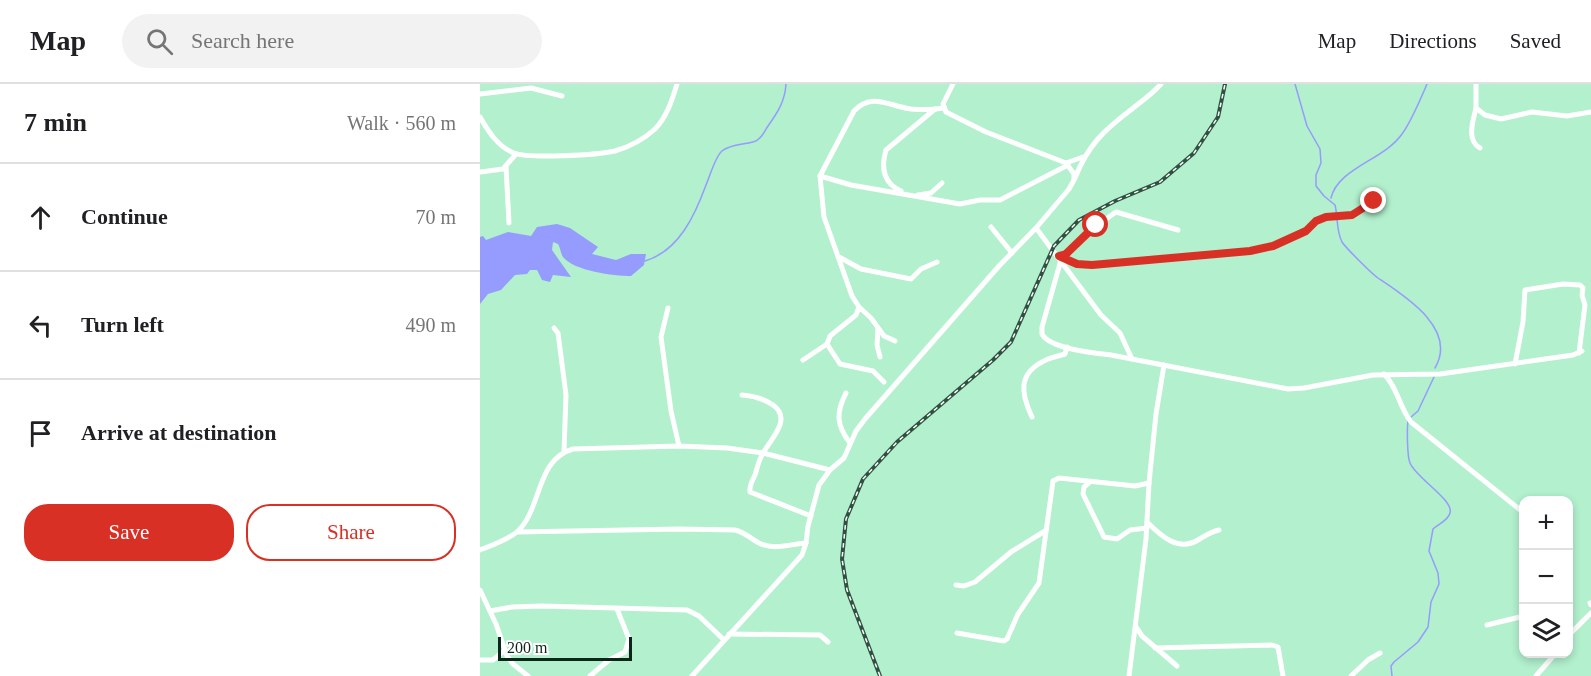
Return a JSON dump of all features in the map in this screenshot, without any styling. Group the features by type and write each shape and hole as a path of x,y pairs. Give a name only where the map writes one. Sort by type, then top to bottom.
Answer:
{"street":[{"path":"480,117 493,137 502,146 516,154 531,156 604,153 630,146 645,137 662,121 677,84"},
{"path":"944,108 945,99 953,84"},
{"path":"692,676 723,639 802,555 819,485 830,470 844,458 850,443 865,419 1069,189 1083,157 1108,128 1148,98 1161,84"},
{"path":"1476,84 1472,139 1480,148"},
{"path":"480,94 531,88 562,96"},
{"path":"895,341 884,336 859,307 846,284 824,217 820,176 854,111 862,104 878,100 908,108 944,108 958,120 1067,164 1072,170 1074,180"},
{"path":"1476,108 1485,115 1501,119 1532,112 1567,116 1591,112"},
{"path":"935,109 886,150 883,170 894,188 910,195 931,193 942,183"},
{"path":"480,172 503,169 516,154"},
{"path":"820,176 960,204 980,200 1000,200 1083,157"},
{"path":"506,167 509,223"},
{"path":"1060,258 1077,264 1092,265 1250,251 1273,246 1306,231 1316,221 1326,217 1352,215 1374,201"},
{"path":"1178,230 1116,212 1088,232 1060,258 1042,334 1049,341 1086,352 1288,389 1304,388 1384,374 1440,374 1581,352 1585,304 1582,295 1583,288"},
{"path":"991,227 1012,253"},
{"path":"1036,228 1101,315 1120,333 1132,359"},
{"path":"839,257 861,268 911,279 921,269 937,262"},
{"path":"1515,364 1523,322 1525,290 1563,284 1580,285 1583,288 1591,286"},
{"path":"802,360 827,344 830,336 856,315 859,307"},
{"path":"668,308 661,337 671,411 679,446"},
{"path":"878,327 877,345 880,357"},
{"path":"554,328 558,333 565,384 564,451"},
{"path":"827,344 840,364 873,371 884,382"},
{"path":"1032,417 1023,396 1025,380 1034,368 1046,360 1065,354 1067,347"},
{"path":"1129,676 1147,525 1157,402 1164,365"},
{"path":"1384,374 1394,386 1402,408 1411,422 1519,509"},
{"path":"846,393 838,410 843,432 850,443"},
{"path":"742,395 760,398 780,411 780,425 763,453 750,485 750,492 811,516"},
{"path":"517,532 531,513 545,474 558,456 573,448 679,446 728,448 763,453 830,470"},
{"path":"957,633 1004,641 1007,639 1018,614 1039,583 1053,481 1059,478 1135,486 1149,483"},
{"path":"1090,482 1084,488 1083,494 1104,537 1118,539 1130,530 1147,525"},
{"path":"526,520 533,532"},
{"path":"1147,525 1173,543 1181,545 1191,544 1212,531 1219,530"},
{"path":"480,550 517,532 735,530 741,531 762,545 806,543"},
{"path":"956,585 971,584 1011,552 1045,531"},
{"path":"480,590 513,664 528,676"},
{"path":"490,611 520,606 687,610 699,616 723,639"},
{"path":"590,676 609,660 625,652 629,639 617,609"},
{"path":"1573,632 1591,613"},
{"path":"1487,625 1519,617"},
{"path":"1136,627 1142,636 1177,666"},
{"path":"729,634 820,636 828,642"},
{"path":"1155,648 1272,645 1278,647 1282,676"},
{"path":"480,660 493,660 506,650"},
{"path":"1351,676 1368,660 1380,653"},
{"path":"1536,676 1552,658"}],"water":[{"path":"557,224 570,228 598,247 592,254 616,260 631,254 646,254 644,265 631,276 595,272 568,262 563,257 558,244 553,242 552,250 571,277 553,275 550,282 542,280 537,270 530,270 527,274 515,275 501,290 488,294 480,304 480,237 483,236 486,240 508,232 531,236 537,227"}],"waterway":[{"path":"645,261 667,249 691,220 719,154 733,146 756,141 762,135 780,106 786,84"},
{"path":"1295,84 1307,126 1320,149 1321,163 1316,175 1316,186 1335,205 1342,242 1375,276 1414,304 1434,327 1440,340 1440,354 1435,368"},
{"path":"1331,198 1335,188 1343,179 1384,151 1402,134 1427,84"},
{"path":"1411,417 1418,411 1434,377"},
{"path":"1392,676 1391,666 1418,642 1428,627 1431,602 1439,584 1438,573 1429,551 1433,529 1450,513 1450,508 1441,495 1419,475 1410,463 1408,421"}],"railway":[{"path":"880,676 847,590 842,559 846,519 863,479 897,442 1011,342 1054,246 1079,220 1115,201 1160,182 1194,153 1218,117 1225,84"}],"route":[{"path":"1096,225 1066,254 1059,256 1077,264 1092,265 1250,251 1273,246 1306,231 1316,221 1326,217 1352,215 1374,201"}]}
